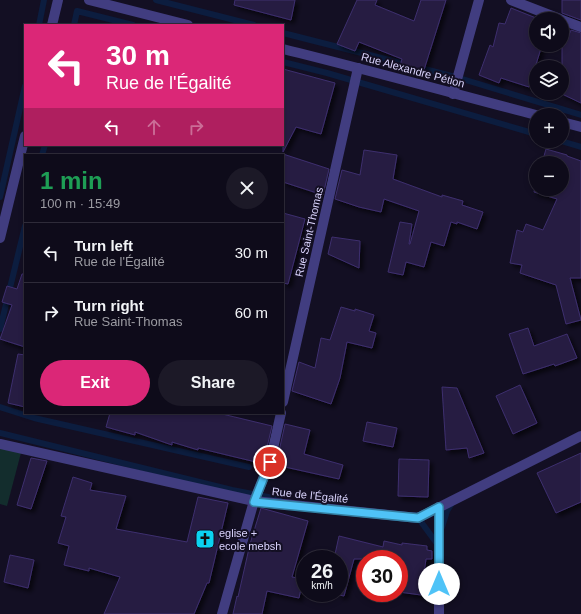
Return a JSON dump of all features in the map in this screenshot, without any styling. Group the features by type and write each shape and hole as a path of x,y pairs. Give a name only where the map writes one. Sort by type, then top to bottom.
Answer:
{"street":[{"path":"52,24 58,0"},
{"path":"89,0 184,24"},
{"path":"453,94 479,0"},
{"path":"511,0 541,12"},
{"path":"569,23 581,27"},
{"name":"Rue Alexandre Pétion","path":"284,49 529,113"},
{"name":"Rue Saint-Thomas","path":"284,398 358,68"},
{"path":"569,124 581,127"},
{"path":"0,238 24,140"},
{"path":"222,614 254,502 270,462 281,414"},
{"name":"Rue de l'Égalité","path":"0,444 254,502 418,518 581,436"},
{"path":"439,507 439,614"}],"green space":[{"path":"0,444 22,449 7,506 0,504"}],"building":[{"path":"235,0 295,0 291,20 234,5"},
{"path":"357,0 377,0 375,5 414,21 421,0 446,0 423,73 400,66 402,59 359,42 355,51 337,44"},
{"path":"562,0 581,0 581,20 569,16 569,12 562,12"},
{"path":"511,8 529,15 529,52 540,52 537,60 529,60 529,87 501,78 499,83 479,75 490,45 493,47 499,23 505,24"},
{"path":"571,30 581,33 581,103 569,97 569,60 562,60 562,52 569,52 569,35"},
{"path":"284,69 335,83 321,134 296,127 283,152"},
{"path":"546,149 567,155 567,156 544,156"},
{"path":"364,150 397,155 393,179 442,197 442,195 463,201 462,205 483,212 477,229 457,222 457,224 451,222 444,246 431,242 424,267 406,262 403,275 388,272 400,222 412,224 410,244 419,211 384,199 381,212 335,199 342,170 360,175"},
{"path":"284,154 329,169 323,195 284,182"},
{"path":"569,157 581,161 581,278 570,278 581,320 566,324 556,285 520,273 522,265 510,263 517,230 523,232 526,224 543,230 557,199 547,196 569,196"},
{"path":"284,213 305,219 288,284 284,283"},
{"path":"332,237 360,241 359,268 328,254"},
{"path":"22,274 24,274 24,347 0,339 12,305 2,302 7,286 17,289"},
{"path":"341,307 355,311 355,309 374,315 369,331 376,333 372,348 347,342 340,378 331,404 292,391 299,362 315,368 321,338 330,340"},
{"path":"528,328 534,346 567,334 577,358 555,366 554,364 523,374 509,334"},
{"path":"18,354 24,355 24,407 8,403"},
{"path":"520,385 537,423 513,434 496,396"},
{"path":"442,387 457,388 484,453 469,458 467,448 446,450"},
{"path":"110,414 222,414 272,426 264,460 263,462 260,461 260,463 198,448 198,450 172,442 172,445 135,432 135,435 106,427"},
{"path":"367,422 397,428 393,447 363,441"},
{"path":"285,424 310,430 304,454 343,465 339,479 276,465"},
{"path":"581,453 581,502 556,513 537,473"},
{"path":"31,458 47,461 31,509 17,505"},
{"path":"399,459 429,460 428,497 398,496"},
{"path":"73,477 92,483 90,490 126,496 116,529 187,542 198,497 228,503 209,583 207,583 194,614 104,614 120,577 89,568 89,571 64,565 69,546 58,543 66,517 61,516"},
{"path":"261,508 308,521 300,550 296,550 296,563 292,577 296,578 296,597 267,591 262,614 233,614 237,596 238,597 250,544"},
{"path":"339,536 383,547 384,541 402,545 402,543 427,546 427,550 432,551 432,559 426,559 421,595 408,593 408,550 356,550 356,559 354,559 348,581 348,550 336,550"},
{"path":"10,555 34,560 28,588 4,582"}],"waterway":[{"path":"39,24 44,0"},
{"path":"156,0 250,24"},
{"path":"74,24 77,11 129,24"},
{"path":"284,33 409,65"},
{"path":"284,62 327,73 529,132"},
{"path":"417,67 459,78 581,115"},
{"path":"0,197 24,90"},
{"path":"569,143 581,147"},
{"path":"42,154 45,146"},
{"path":"0,329 24,230"},
{"path":"0,407 34,418 249,467"},
{"path":"0,433 232,490 279,499"},
{"path":"442,527 447,511 452,503"},
{"path":"416,515 438,545"}],"place":[{"name":"eglise + ecole mebsh","path":"205,539"}],"route":[{"path":"270,462 254,502 418,518 439,507 439,584"}]}
